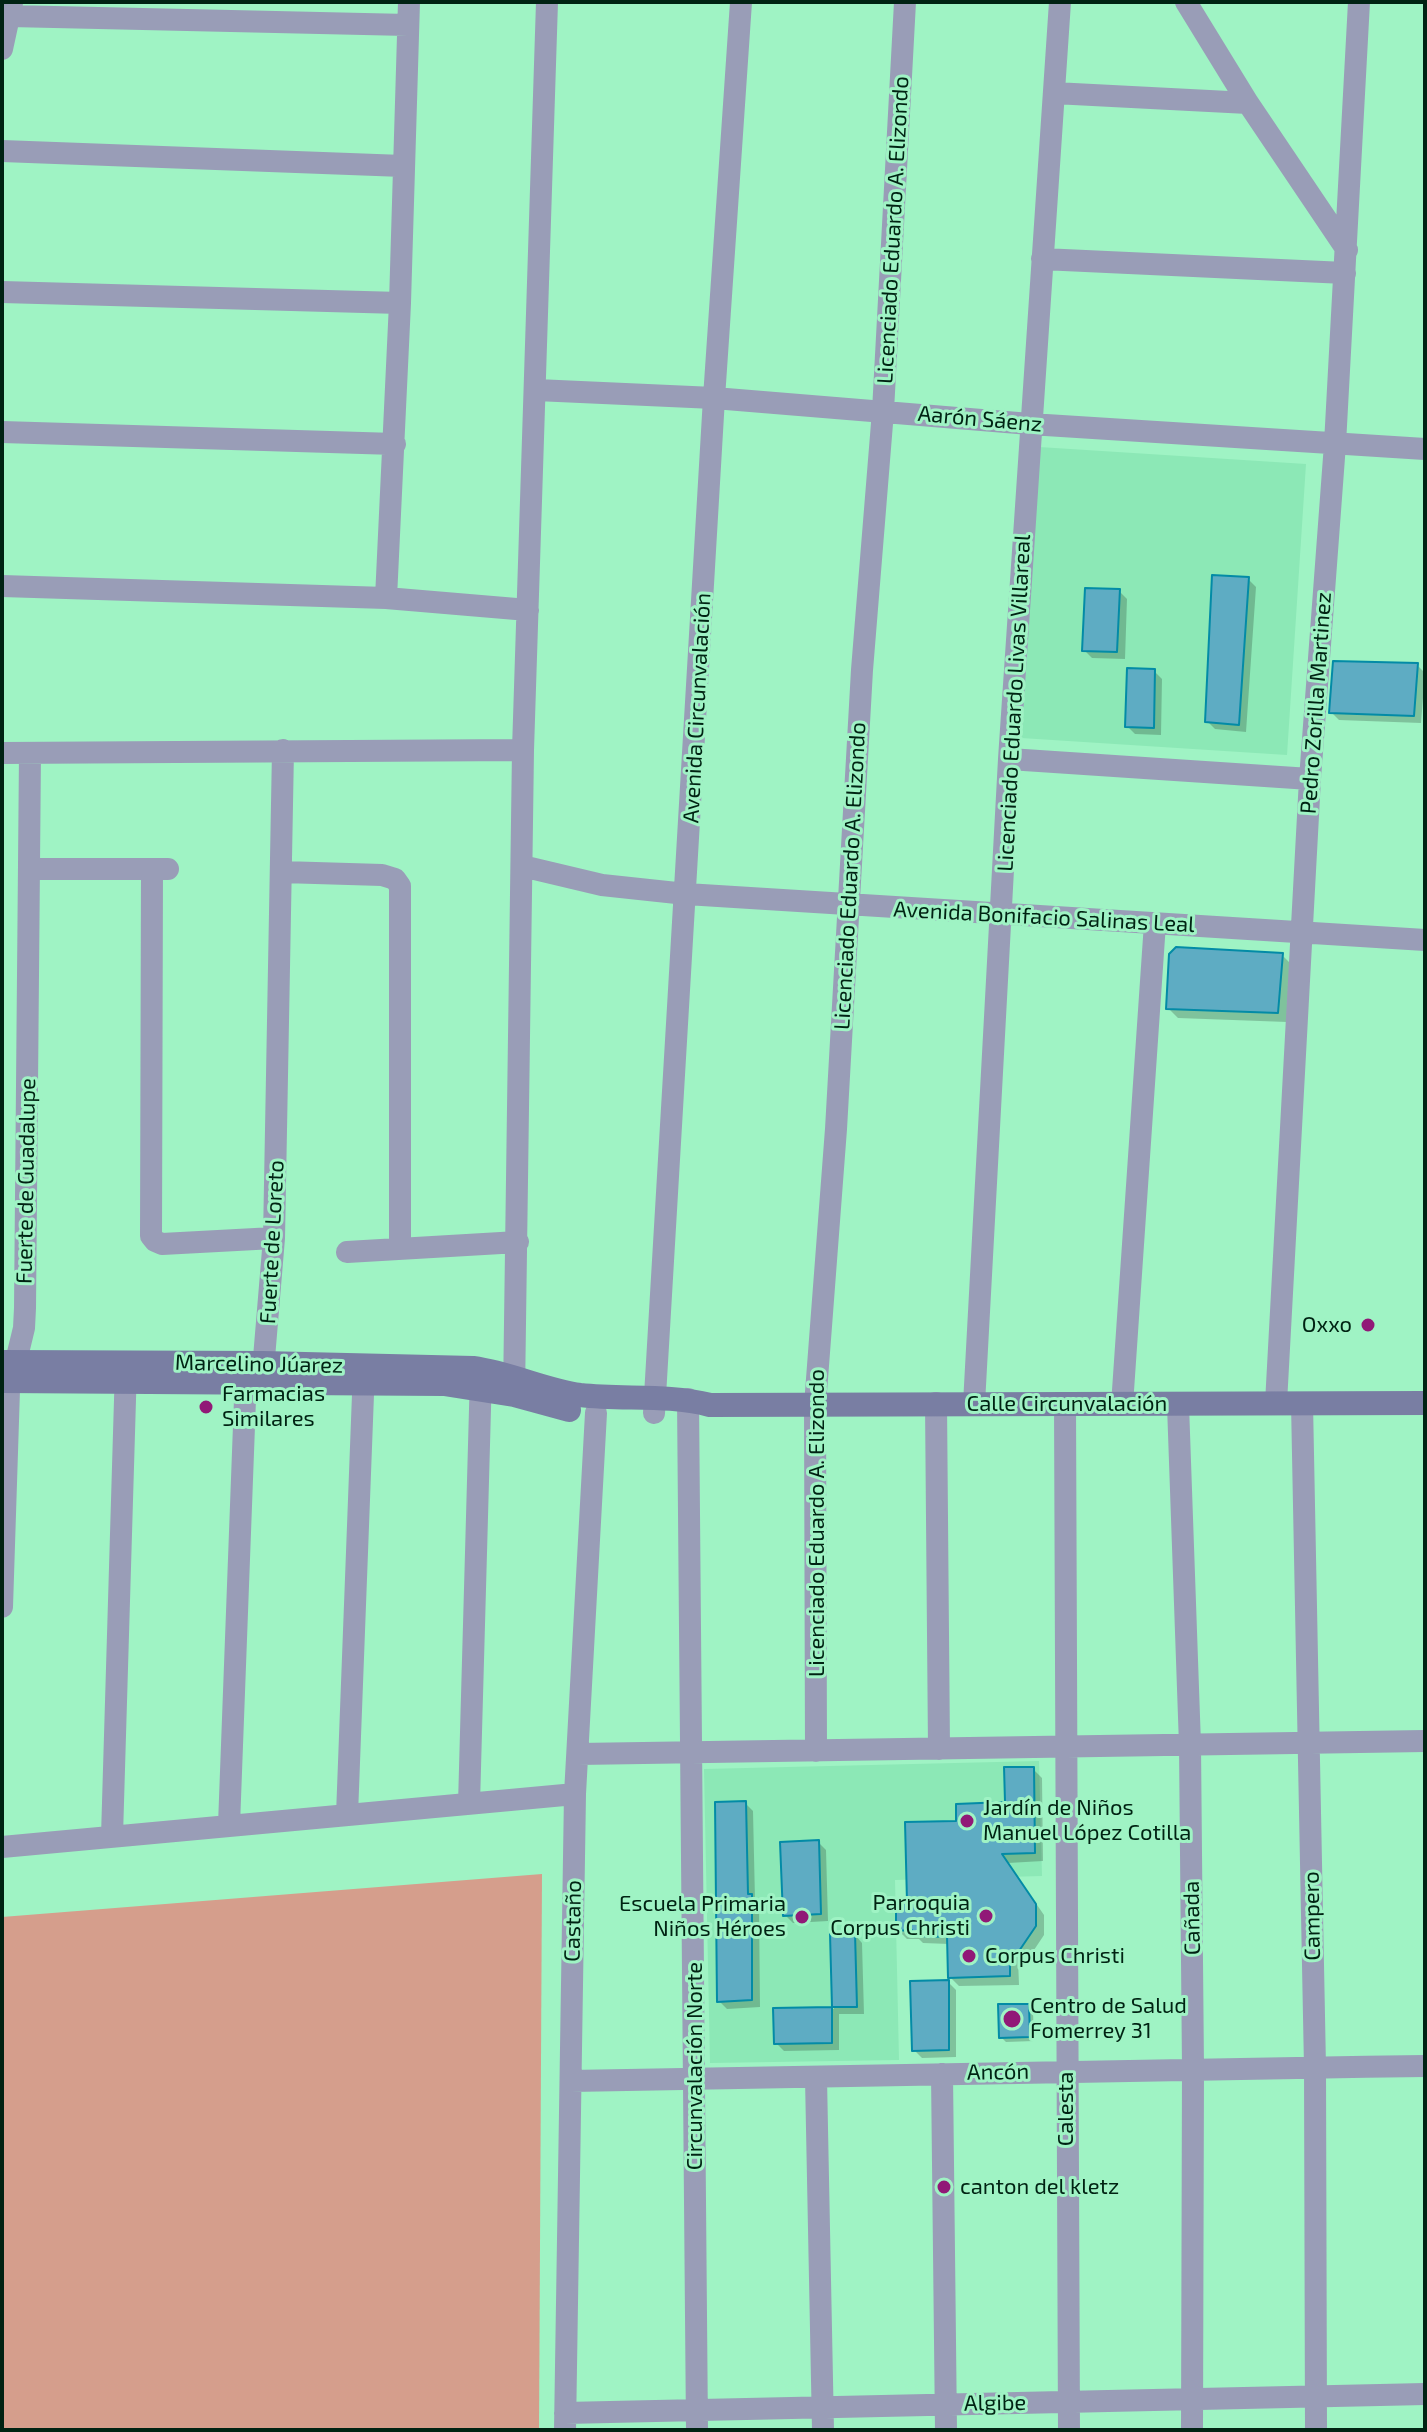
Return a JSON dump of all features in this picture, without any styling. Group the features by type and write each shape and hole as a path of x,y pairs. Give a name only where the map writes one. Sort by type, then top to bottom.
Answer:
{"street":[{"path":"386,598 395,444 409,2"},
{"path":"514,1386 523,750 547,2"},
{"name":"Avenida Circunvalación","path":"654,1406 714,398 741,2"},
{"name":"Licenciado Eduardo A. Elizondo","path":"816,1751 815,1405 836,1129 862,670 883,411 905,2"},
{"name":"Licenciado Eduardo Livas Villareal","path":"974,1404 1009,759 1060,2"},
{"path":"1186,2 1248,103 1347,250"},
{"name":"Pedro Zorilla Martinez","path":"1276,1403 1310,779 1335,444 1359,2"},
{"path":"2,49 11,9 408,25"},
{"path":"1054,93 1248,103"},
{"path":"2,151 403,166"},
{"path":"1042,259 1345,273"},
{"path":"2,292 400,303"},
{"name":"Aarón Sáenz","path":"536,390 714,398 1030,424 1425,449"},
{"path":"2,432 395,444"},
{"path":"2,586 386,598 528,610"},
{"name":"Fuerte de Loreto","path":"229,1825 244,1410 267,1345 274,1238 283,750"},
{"path":"2,753 523,750"},
{"name":"Fuerte de Guadalupe","path":"2,1607 7,1371 24,1328 13,1238 30,869 30,753"},
{"path":"1009,759 1310,779"},
{"name":"Avenida Bonifacio Salinas Leal","path":"522,866 602,885 686,894 1425,940"},
{"path":"30,869 160,869 151,1236 162,1244 274,1238"},
{"path":"282,872 382,875 395,879 400,886 400,1247"},
{"path":"1122,1405 1155,923"},
{"path":"347,1252 518,1242"},
{"name":"Marcelino Júarez","path":"7,1371 364,1374 444,1384 481,1379 514,1386"},
{"path":"112,1836 126,1372"},
{"path":"347,1815 364,1374"},
{"path":"469,1804 481,1379"},
{"name":"Calle Circunvalación","path":"514,1386 654,1406"},
{"name":"Calle Circunvalación","path":"514,1386 563,1408 596,1413 654,1406 1425,1403"},
{"path":"936,1403 939,1749"},
{"name":"Campero","path":"1302,1403 1315,2067 1316,2430"},
{"name":"Calesta","path":"1065,1404 1069,2430"},
{"name":"Cañada","path":"1178,1405 1190,1745 1192,2430"},
{"name":"Circunvalación Norte","path":"695,1406 691,1753 696,2420"},
{"name":"Castaño","path":"565,2422 575,1794 596,1413"},
{"path":"578,1754 1425,1741"},
{"path":"2,1847 575,1794"},
{"name":"Ancón","path":"571,2081 1425,2066"},
{"path":"942,2074 946,2430"},
{"path":"816,2078 823,2430"},
{"name":"Algibe","path":"565,2422 696,2420 823,2407 1425,2394"}],"shaded area":[{"path":"1039,447 1306,464 1287,755 1021,738"},
{"name":"Escuela Primaria Niños Héroes","path":"1039,1761 1042,1876 895,1880 899,2060 710,2063 704,1769"},
{"path":"542,1874 539,2430 2,2430 2,1917"}],"building":[{"path":"1212,575 1249,577 1239,725 1205,722"},
{"path":"1085,588 1120,589 1117,652 1082,651"},
{"path":"1333,661 1418,663 1414,716 1329,713"},
{"path":"1127,668 1155,669 1154,728 1125,727"},
{"path":"1176,947 1283,953 1278,1013 1166,1009 1169,954"},
{"path":"1004,1767 1034,1767 1035,1853 1002,1854 1036,1904 1036,1926 1019,1951 1010,1951 1010,1976 948,1978 947,1936 912,1935 912,1930 896,1931 896,1903 907,1902 905,1822 956,1821 956,1804 1005,1802"},
{"path":"746,1801 748,1894 752,1894 752,2000 717,2002 715,1802"},
{"path":"819,1840 821,1914 783,1916 780,1842"},
{"path":"855,1933 857,2007 832,2007 830,1934"},
{"path":"949,1980 949,2050 912,2051 910,1981"},
{"path":"998,2004 1029,2004 1030,2037 999,2038"},
{"path":"832,2007 832,2043 774,2044 773,2008"}],"place":[{"name":"Oxxo","path":"1368,1325"},
{"name":"Farmacias Similares","path":"206,1407"},
{"name":"Jardín de Niños Manuel López Cotilla","path":"967,1821"},
{"name":"Parroquia Corpus Christi","path":"986,1916"},
{"name":"Escuela Primaria Niños Héroes","path":"802,1917"},
{"name":"Corpus Christi","path":"969,1956"},
{"name":"Centro de Salud Fomerrey 31","path":"1012,2019"},
{"name":"canton del kletz","path":"944,2187"}]}
